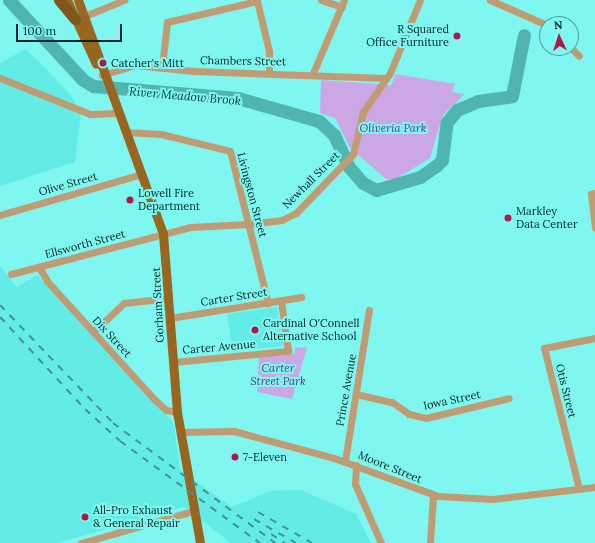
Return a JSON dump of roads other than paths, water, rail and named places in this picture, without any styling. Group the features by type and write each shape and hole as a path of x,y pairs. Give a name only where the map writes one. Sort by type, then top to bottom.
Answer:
{"highway":[{"path":"59,0 80,18"}],"main road":[{"name":"Gorham Street","path":"67,0 80,18 124,132 142,174 163,234 177,412 193,511 200,543"},
{"name":"Gorham Street","path":"78,0 80,18"}],"street":[{"path":"80,18 124,0"},
{"path":"162,68 167,22 257,0 269,51 269,73"},
{"path":"313,73 343,3 321,0"},
{"name":"Newhall Street","path":"163,234 190,227 249,224 282,220 296,213 353,154 363,112 386,78 420,0"},
{"path":"490,0 539,21"},
{"name":"Chambers Street","path":"103,76 127,65 269,73 313,73 386,78"},
{"path":"0,78 90,114 117,113"},
{"name":"Livingston Street","path":"124,132 160,134 230,151 268,303"},
{"name":"Olive Street","path":"0,215 142,174"},
{"path":"595,193 591,194 595,228"},
{"name":"Ellsworth Street","path":"11,274 163,234"},
{"name":"Dix Street","path":"39,267 93,332 155,400 166,410 177,412"},
{"name":"Carter Street","path":"170,318 301,297"},
{"path":"93,332 124,303 169,298"},
{"name":"Carter Avenue","path":"173,362 288,351 281,301"},
{"name":"Prince Avenue","path":"345,461 369,322 369,310"},
{"name":"Otis Street","path":"579,489 544,348 595,338"},
{"name":"Iowa Street","path":"356,394 392,402 418,417 438,416 509,398"},
{"name":"Moore Street","path":"180,432 234,431 345,461 433,495 494,499 595,487"},
{"path":"356,465 358,492 381,543"},
{"path":"430,543 433,495"},
{"path":"81,543 193,511"}],"waterway":[{"name":"River Meadow Brook","path":"9,0 83,80 93,86 238,98 319,121 334,135 349,167 363,183 376,190 420,177 436,166 442,160 447,122 457,110 478,101 512,96 524,35"}],"railway":[{"path":"0,305 113,423 275,543"},
{"path":"0,317 85,409 120,441 260,543"},
{"path":"258,512 312,543"},
{"path":"254,519 296,543"},
{"path":"271,534 285,543"}],"place":[{"name":"R Squared Office Furniture","path":"457,36"},
{"name":"Catcher's Mitt","path":"103,63"},
{"name":"Lowell Fire Department","path":"130,200"},
{"name":"Markley Data Center","path":"508,218"},
{"name":"Cardinal O'Connell Alternative School","path":"255,330"},
{"name":"7-Eleven","path":"235,457"},
{"name":"All-Pro Exhaust & General Repair","path":"85,517"}],"park label":[{"name":"Oliveria Park","path":"393,128"},
{"name":"Carter Street Park","path":"278,375"}]}
